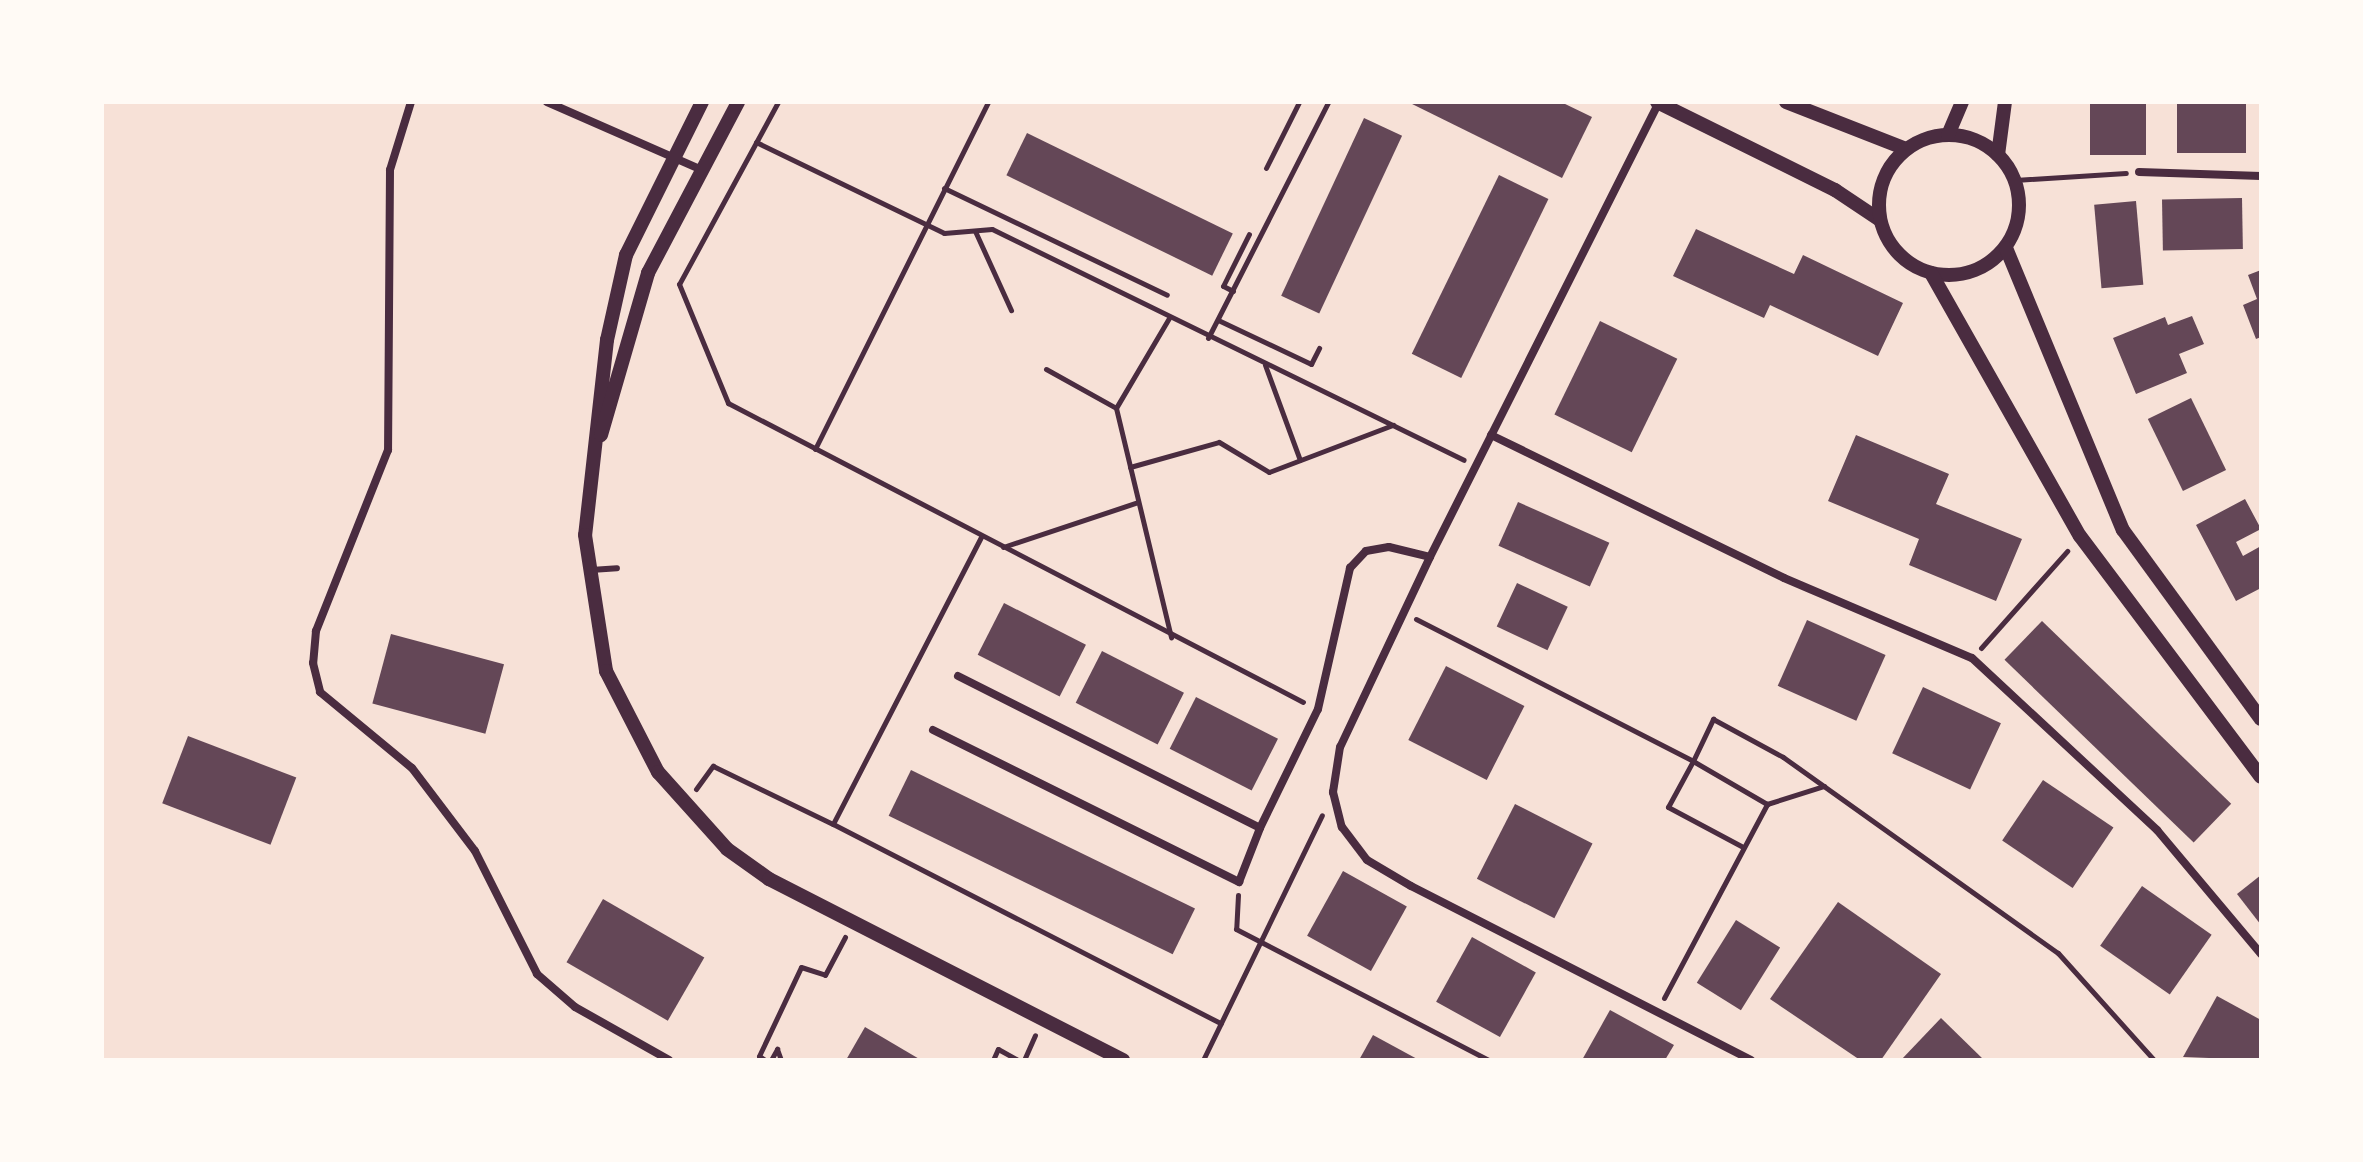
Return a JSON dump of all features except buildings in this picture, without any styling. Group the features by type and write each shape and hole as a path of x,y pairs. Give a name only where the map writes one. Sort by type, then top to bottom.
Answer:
{"street":[{"path":"411,102 390,170 388,450 316,631 313,663 320,692 412,768 475,851 537,974 575,1007 669,1060"},
{"path":"547,102 697,168"},
{"path":"702,102 669,156 626,255 590,470 587,571 606,671 683,805 769,879 1123,1060"},
{"path":"590,470 648,273 697,168 738,102"},
{"path":"1751,1060 1367,860 1342,827 1333,792 1340,747 1402,612 1658,102 1835,190 1880,220 1898,254 1931,273 2080,536 2261,777"},
{"path":"1786,102 1906,149"},
{"path":"1948,135 1962,102"},
{"path":"1998,155 2005,102"},
{"path":"1880,220 1883,181 1906,149 1948,135 1998,155 2015,180 2020,204 2006,248 1971,272 1931,273"},
{"path":"2139,172 2261,176"},
{"path":"2006,248 2123,530 2261,719"},
{"path":"1491,435 1784,578 1972,658 2157,830 2261,954"},
{"path":"933,730 1239,882 1260,828 1318,709 1350,568 1366,551 1389,547 1430,557"},
{"path":"958,676 1260,828"}],"lane":[{"path":"587,571 617,568"}],"path":[{"path":"778,102 679,284 728,403 1171,638 1318,709"},
{"path":"815,449 988,102"},
{"path":"1266,168 1299,102"},
{"path":"1208,338 1328,102"},
{"path":"756,142 944,233 992,229 1208,338 1476,466"},
{"path":"2015,180 2139,172"},
{"path":"944,188 1167,295"},
{"path":"975,231 1011,310"},
{"path":"1233,291 1223,286 1249,234"},
{"path":"1169,318 1116,408 1171,638"},
{"path":"1218,320 1311,364 1319,348"},
{"path":"1265,365 1300,460"},
{"path":"1046,369 1116,408"},
{"path":"1130,467 1219,442 1269,472 1393,425"},
{"path":"1002,548 1138,502"},
{"path":"1972,658 2080,536"},
{"path":"833,824 981,537"},
{"path":"1402,612 1693,761 1767,804"},
{"path":"1743,847 1668,807 1713,719 1825,785 2058,953 2154,1060"},
{"path":"683,805 713,766 833,824 1221,1023"},
{"path":"1657,1011 1767,804 1825,785"},
{"path":"1203,1060 1333,792"},
{"path":"1239,882 1236,929 1489,1060"},
{"path":"765,1059 801,967 825,975 852,922"},
{"path":"1024,1060 1041,1020"},
{"path":"765,1059 777,1049 781,1060"},
{"path":"993,1060 998,1049 1018,1060"}]}
